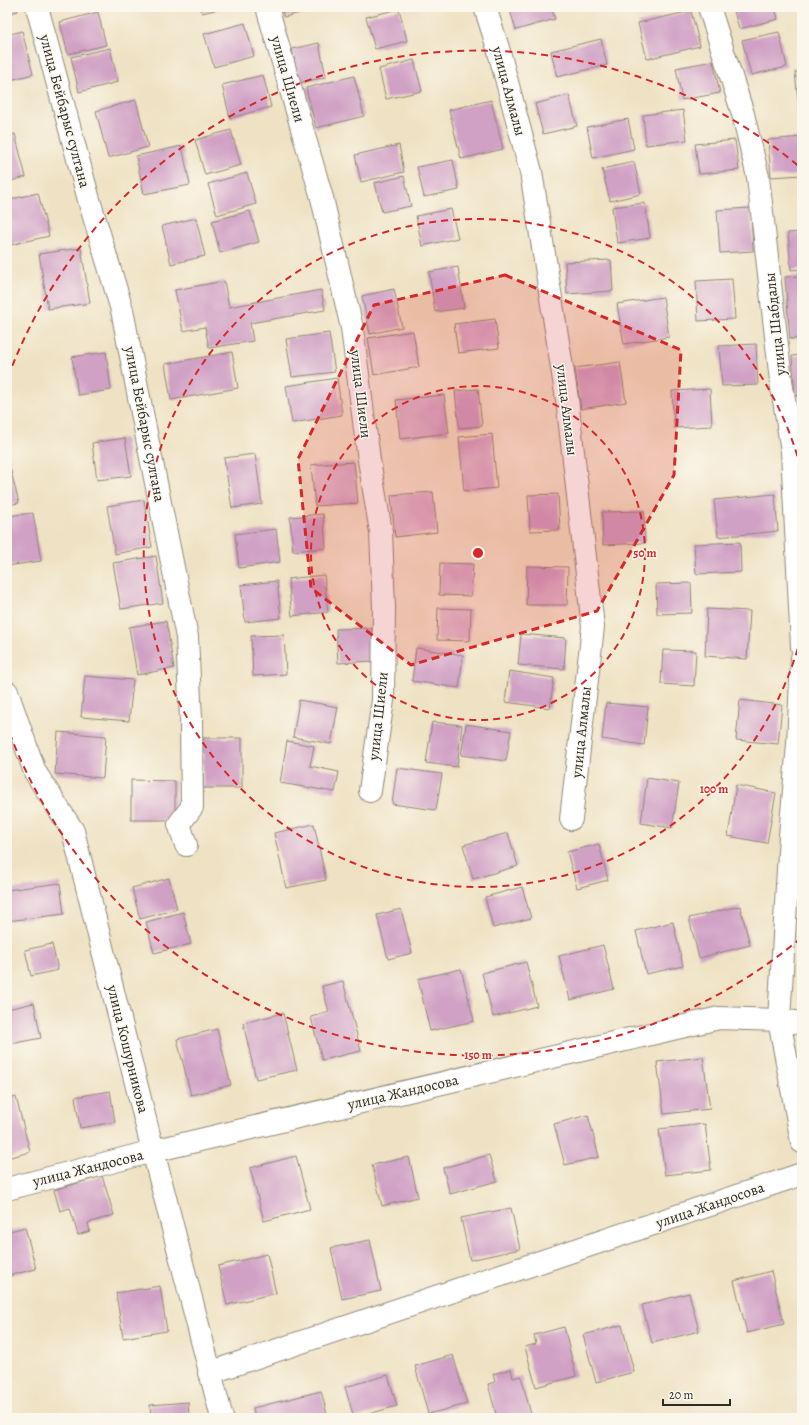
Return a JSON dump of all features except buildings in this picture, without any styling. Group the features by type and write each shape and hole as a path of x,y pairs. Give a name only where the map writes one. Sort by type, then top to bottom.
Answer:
{"street":[{"name":"улица Бейбарыс султана","path":"37,7 89,200 122,310 187,637 192,720 192,807 178,824 186,845"},
{"name":"улица Шиели","path":"267,7 322,198 352,328 369,460 381,532 384,608 383,700 370,791"},
{"name":"улица Алмалы","path":"486,7 531,172 567,399 593,627 571,819"},
{"name":"улица Шабдалы","path":"709,7 743,114 758,177 781,380 792,451 802,647"},
{"path":"802,658 798,744 790,836 779,1020 802,1142"},
{"name":"улица Кошурникова","path":"7,692 35,772 73,831 209,1373 222,1418"},
{"name":"улица Жандосова","path":"7,1189 153,1151 719,1018 779,1020 802,1023"},
{"name":"улица Жандосова","path":"209,1373 802,1174"}],"highlighted area":[{"path":"505,275 681,350 674,475 597,611 411,665 311,588 298,459 374,305"}]}
